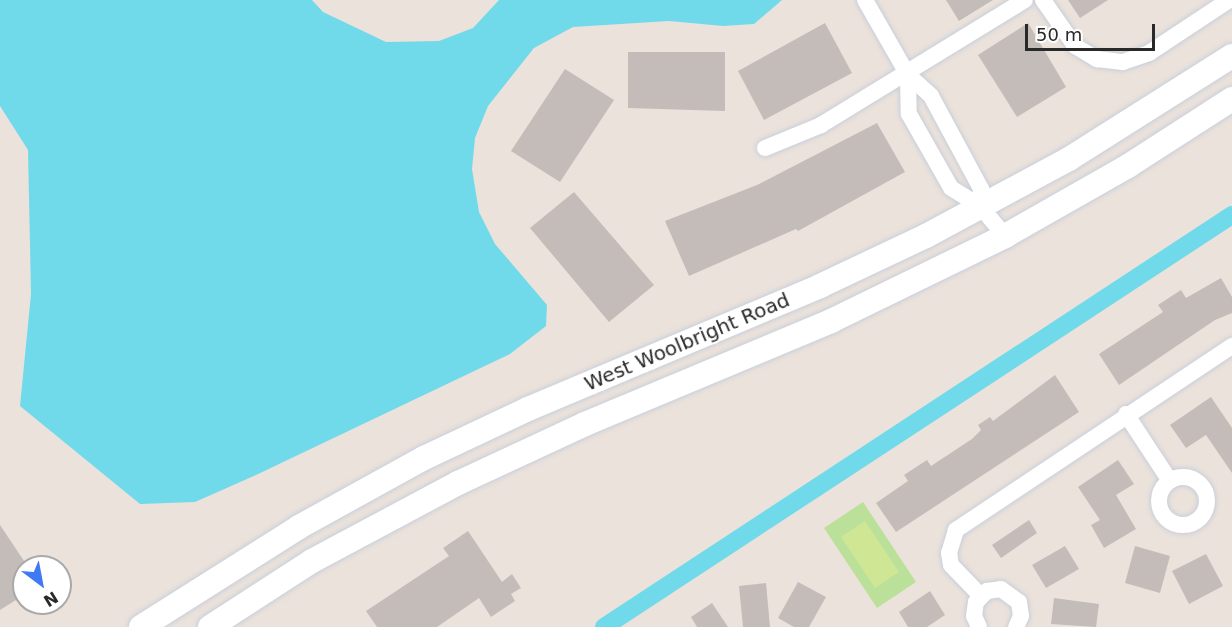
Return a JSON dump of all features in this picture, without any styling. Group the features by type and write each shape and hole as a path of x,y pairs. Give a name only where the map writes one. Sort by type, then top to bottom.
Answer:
{"main road":[{"name":"West Woolbright Road","path":"141,627 299,527 424,458 528,409 830,281 981,206 1069,159 1232,56"},
{"name":"West Woolbright Road","path":"210,627 312,561 469,477 585,424 831,321 1005,236 1128,166 1232,99"}],"street":[{"path":"865,0 908,75 931,96 981,189 981,206"},
{"path":"765,148 821,125 908,75 1025,0"},
{"path":"1043,0 1075,46 1109,62 1123,62 1149,53 1229,0"},
{"path":"908,75 909,114 951,188 981,206 1005,236"},
{"path":"981,596 951,565 951,541 965,522 1232,345"},
{"path":"1126,414 1170,481"},
{"path":"979,627 974,609 981,596 1001,589 1014,596 1021,608 1016,627"}],"green space":[{"path":"863,502 916,582 877,608 824,528"},
{"path":"865,521 899,572 875,588 841,537"}],"water":[{"path":"0,0 312,0 323,12 386,42 439,41 473,28 499,0 782,0 754,24 723,26 669,21 573,27 534,48 488,106 475,138 472,169 479,212 495,244 547,305 546,326 510,354 195,502 140,504 20,406 31,294 28,150 0,106"}],"building":[{"path":"946,0 993,0 959,21"},
{"path":"1068,0 1108,0 1080,18"},
{"path":"825,23 852,73 764,120 738,71"},
{"path":"1028,23 1066,87 1017,117 978,55"},
{"path":"628,52 725,52 725,111 628,108"},
{"path":"565,69 614,100 560,182 511,151"},
{"path":"877,123 905,172 798,231 796,229 689,276 665,221 757,185"},
{"path":"574,192 654,285 609,322 530,228"},
{"path":"1221,278 1232,297 1232,313 1215,320 1119,385 1099,354 1163,312 1158,305 1181,290 1186,298"},
{"path":"1055,375 1079,412 896,532 876,503 908,481 904,475 927,460 931,466 972,439 981,430 978,425 990,417 993,421"},
{"path":"1211,397 1232,428 1232,473 1206,435 1186,448 1170,425"},
{"path":"1118,460 1134,484 1116,495 1136,529 1104,548 1091,525 1100,520 1078,487"},
{"path":"1029,520 1037,533 1001,558 992,545"},
{"path":"0,525 20,555 12,555 12,602 0,610"},
{"path":"468,531 502,582 512,574 521,588 511,594 515,601 491,617 479,598 437,627 377,627 366,611 449,556 443,548"},
{"path":"1065,546 1079,569 1046,588 1032,565"},
{"path":"1135,546 1170,556 1160,593 1125,583"},
{"path":"1206,554 1223,586 1189,604 1172,571"},
{"path":"798,582 826,597 809,627 794,627 778,618"},
{"path":"766,583 770,627 743,627 739,586"},
{"path":"930,591 945,615 927,627 908,627 899,612"},
{"path":"1054,598 1099,604 1096,627 1051,624"},
{"path":"712,603 728,627 697,627 691,617"}],"waterway":[{"path":"604,627 1232,215"}]}
